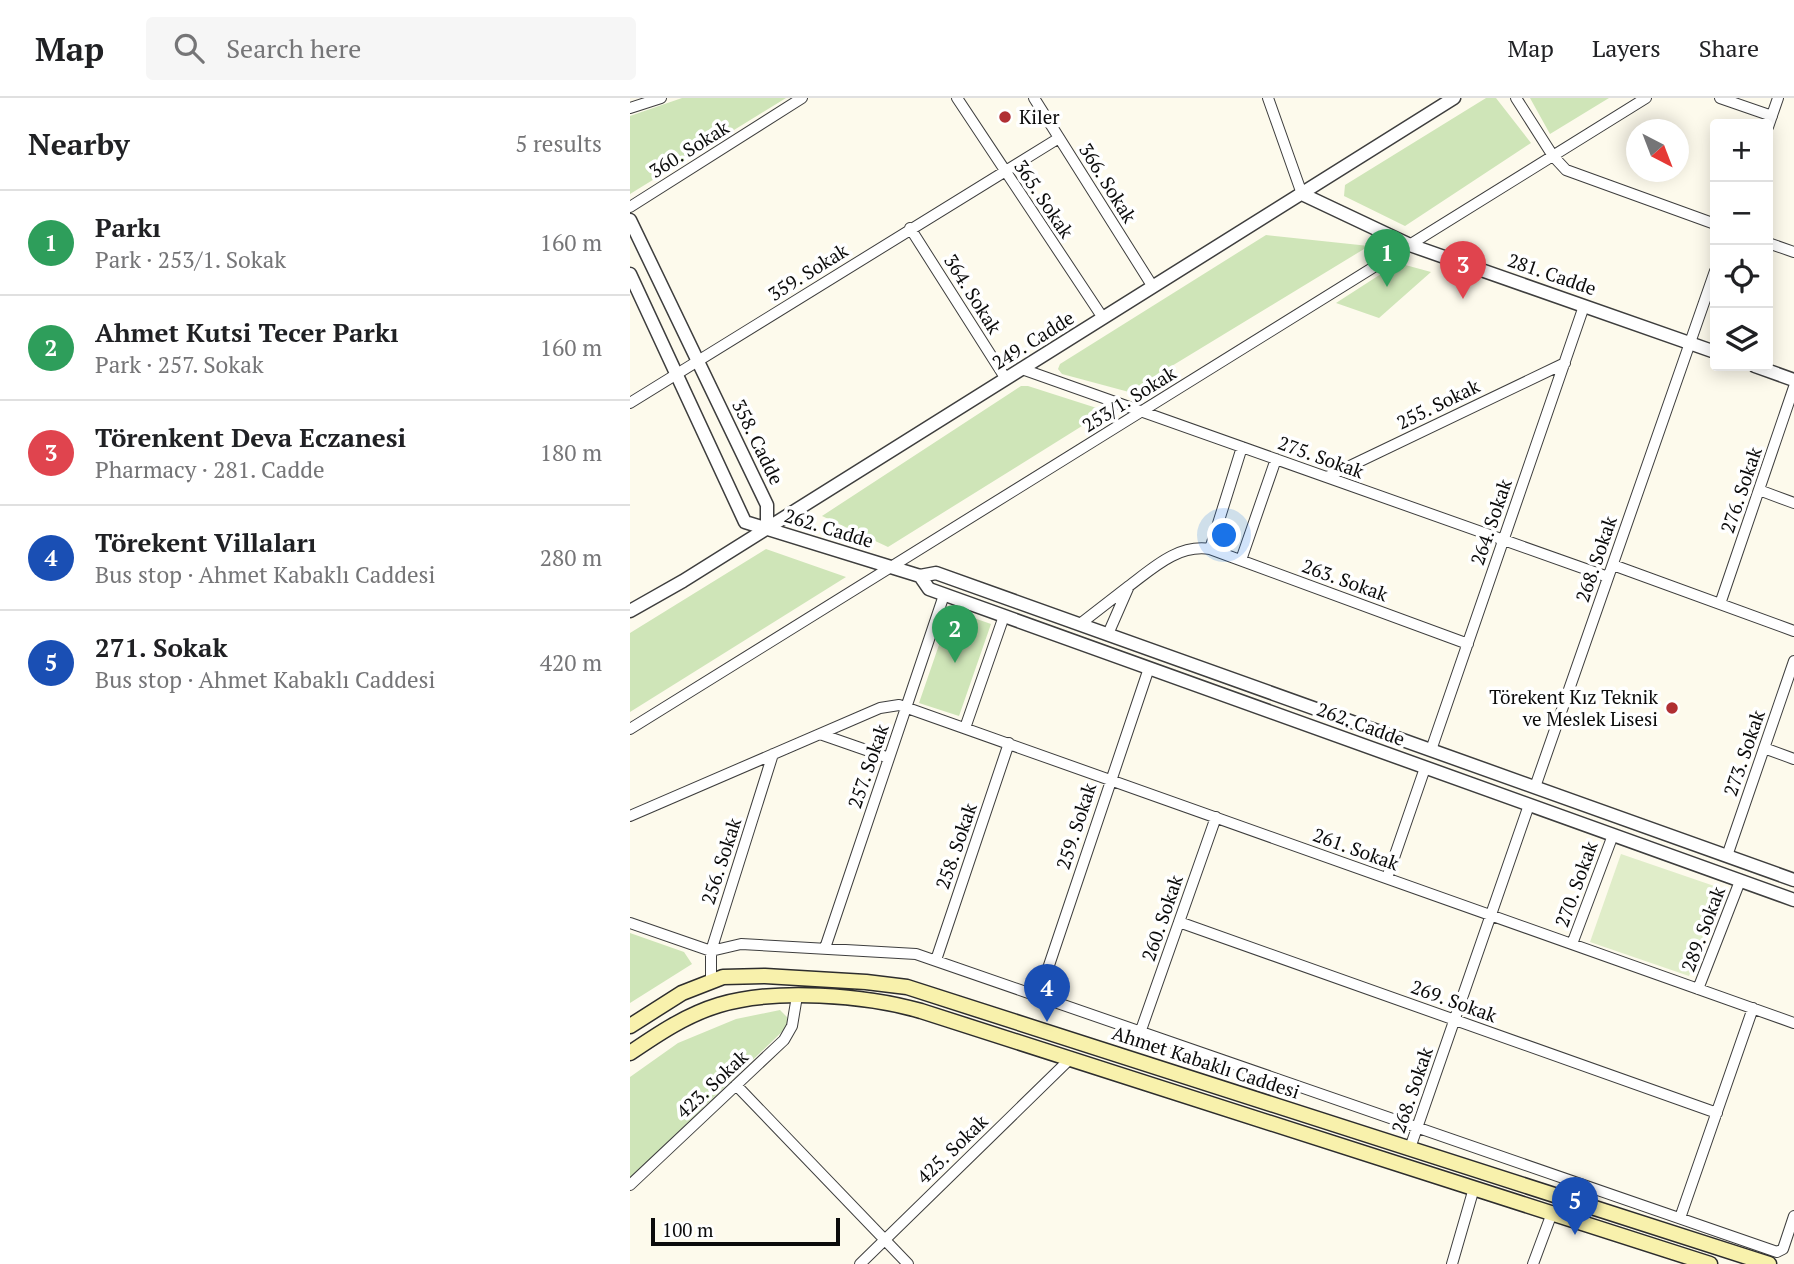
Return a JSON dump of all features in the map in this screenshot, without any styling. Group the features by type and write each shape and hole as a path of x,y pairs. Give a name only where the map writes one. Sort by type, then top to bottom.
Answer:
{"main road":[{"name":"Ahmet Kabaklı Caddesi","path":"630,1026 659,1006 711,981 732,976 874,982 907,987 1769,1264"},
{"path":"711,981 718,1005"},
{"name":"Ahmet Kabaklı Caddesi","path":"630,1053 666,1028 718,1005 752,999 797,996 861,999 899,1006 1710,1264"}],"street":[{"path":"630,108 661,98"},
{"name":"360. Sokak","path":"630,207 802,98"},
{"name":"365. Sokak","path":"957,98 1103,318"},
{"name":"366. Sokak","path":"1034,98 1153,287"},
{"path":"1268,98 1302,194"},
{"name":"249. Cadde","path":"630,611 767,529 1454,98"},
{"path":"1517,98 1552,156 1566,170 1710,222"},
{"name":"253/1. Sokak","path":"630,729 1646,98"},
{"path":"1720,98 1772,116"},
{"path":"1771,119 1778,98"},
{"name":"359. Sokak","path":"630,403 1059,138"},
{"name":"281. Cadde","path":"1302,194 1410,245 1710,350"},
{"name":"358. Cadde","path":"630,219 767,505 767,529"},
{"name":"364. Sokak","path":"910,228 1006,379"},
{"path":"1773,245 1794,253"},
{"path":"630,274 745,522 767,529"},
{"name":"268. Sokak","path":"1535,787 1710,285"},
{"name":"264. Sokak","path":"1431,750 1584,306"},
{"name":"255. Sokak","path":"1327,477 1564,363"},
{"name":"275. Sokak","path":"1022,369 1608,577"},
{"path":"1769,371 1794,380"},
{"name":"276. Sokak","path":"1720,604 1794,387"},
{"path":"1080,624 1179,552 1200,547 1210,549 1242,447"},
{"path":"1241,560 1276,459"},
{"path":"1759,490 1794,503"},
{"name":"262. Cadde","path":"767,529 920,576 936,573 1794,880"},
{"name":"263. Sokak","path":"1210,549 1468,643"},
{"path":"1613,565 1794,631"},
{"name":"262. Cadde","path":"920,576 929,589 944,595 1794,900"},
{"path":"1108,634 1129,586"},
{"name":"257. Sokak","path":"825,948 944,595"},
{"path":"965,728 1004,616"},
{"name":"273. Sokak","path":"1727,856 1794,661"},
{"name":"259. Sokak","path":"1039,995 1149,668"},
{"path":"630,816 880,708 895,705 906,707"},
{"name":"261. Sokak","path":"906,707 1794,1023"},
{"path":"820,734 889,758"},
{"name":"258. Sokak","path":"936,960 1009,743"},
{"path":"1765,748 1794,759"},
{"name":"256. Sokak","path":"711,981 711,951 773,754"},
{"path":"1387,878 1425,768"},
{"path":"1529,805 1535,787"},
{"name":"268. Sokak","path":"1410,1149 1529,805"},
{"name":"260. Sokak","path":"1141,1030 1216,817"},
{"name":"270. Sokak","path":"1572,944 1613,835"},
{"name":"289. Sokak","path":"1698,989 1740,881"},
{"name":"269. Sokak","path":"1179,922 1717,1113"},
{"path":"630,923 711,951 741,944 909,952 1141,1030 1417,1129 1780,1251 1794,1216"},
{"name":"423. Sokak","path":"630,1185 788,1036 797,996"},
{"path":"1680,1219 1753,1009"},
{"name":"425. Sokak","path":"860,1264 1070,1059"},
{"path":"736,1085 908,1264"},
{"path":"1452,1264 1474,1188"},
{"path":"1533,1264 1552,1213"}],"green space":[{"path":"682,98 786,98 630,194 630,116"},
{"path":"1486,98 1496,98 1531,143 1405,226 1344,196 1345,185"},
{"path":"1530,98 1609,98 1550,134"},
{"path":"1266,235 1369,246 1129,392 1062,374 1058,369 1060,364"},
{"path":"1398,263 1431,272 1379,318 1336,303"},
{"path":"1021,386 1106,411 888,547 822,516"},
{"path":"766,549 846,577 630,712 630,633"},
{"path":"951,610 991,624 959,716 919,703"},
{"path":"1621,854 1720,888 1689,976 1590,942"},
{"path":"630,933 684,952 692,964 630,1003"},
{"path":"780,1010 787,1017 788,1026 630,1178 630,1077 678,1043 736,1019"}],"place":[{"name":"Kiler","path":"1005,117"},
{"name":"Parkı","path":"1387,287"},
{"name":"Törenkent Deva Eczanesi","path":"1463,299"},
{"name":"Ahmet Kutsi Tecer Parkı","path":"955,663"},
{"name":"Törekent Kız Teknik ve Meslek Lisesi","path":"1672,708"},
{"name":"Törekent Villaları","path":"1047,1022"},
{"name":"271. Sokak","path":"1575,1235"}]}
